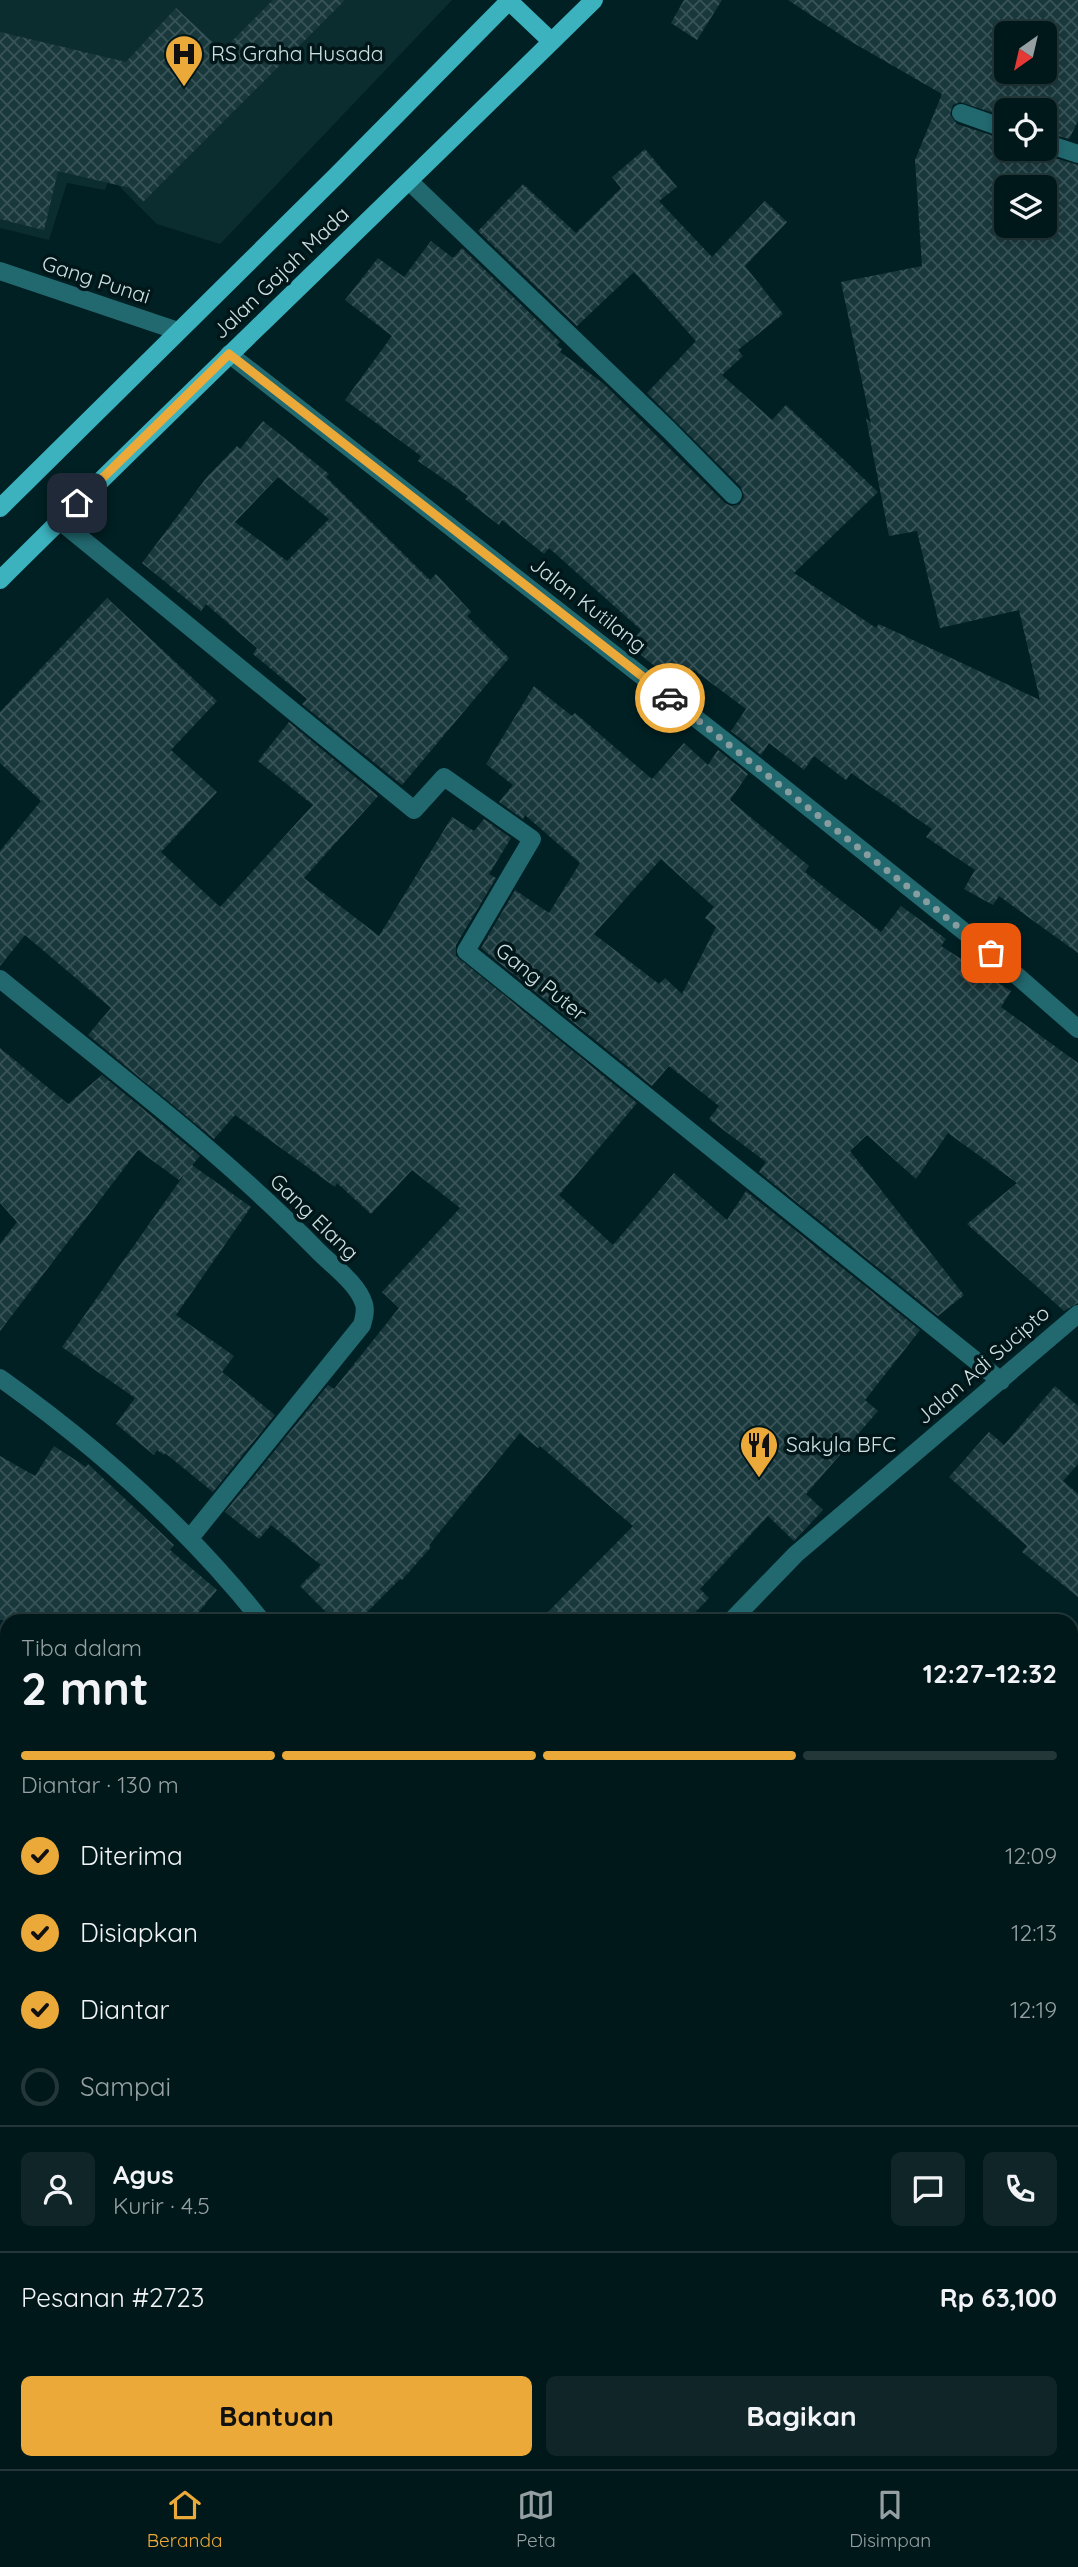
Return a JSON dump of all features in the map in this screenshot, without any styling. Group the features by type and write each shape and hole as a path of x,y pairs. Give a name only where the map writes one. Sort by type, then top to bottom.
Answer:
{"main road":[{"name":"Jalan Gajah Mada","path":"0,508 336,176 509,0"},
{"path":"509,0 551,41"},
{"name":"Jalan Gajah Mada","path":"0,580 594,0"}],"street":[{"path":"961,113 994,125"},
{"path":"1057,147 1078,155"},
{"path":"410,182 669,430 733,495"},
{"name":"Gang Punai","path":"0,271 177,331"},
{"name":"Jalan Kutilang","path":"229,354 746,758 991,953 1078,1029"},
{"name":"Gang Puter","path":"60,521 414,810 444,776 532,839 466,951 1001,1381"},
{"name":"Gang Elang","path":"0,979 219,1158 298,1230 352,1286 364,1303 362,1325 190,1538"},
{"name":"Jalan Adi Sucipto","path":"738,1614 796,1553 1078,1314"},
{"path":"0,1378 60,1421 190,1538 251,1614"}],"shaded area":[{"name":"RS Graha Husada","path":"0,0 452,0 220,244 157,224 110,177 105,190 67,183 49,240 0,228"}],"building":[{"path":"273,0 345,0 143,202 130,188 58,171 44,230 0,219 0,32 126,62 176,8 222,51"},
{"path":"684,0 722,0 697,40 671,23"},
{"path":"788,0 1078,0 1078,121 1069,139 1057,136 1057,98 994,98 994,113 960,102 953,105 950,114 957,124 994,136 994,161 1057,161 1057,159 1078,165 1078,953 999,896 993,905 964,889 975,870 926,837 932,829 851,773 846,780 814,756 804,770 769,743 761,755 731,731 746,709 694,670 680,687 629,645 641,630 549,548 544,554 502,520 499,525 465,499 468,496 418,461 421,456 345,400 392,336 345,300 378,258 404,277 431,241 453,258 462,248 560,342 557,345 562,349 560,352 603,383 725,503 731,506 740,504 744,497 741,487 647,393 696,341 634,272 577,326 478,231 523,184 576,233 621,188 612,177 645,149 677,187 659,201 712,257 765,201 787,222 745,266 783,314 738,350 743,356 722,375 772,420 786,405 878,492 794,573 876,628 879,624 1040,700 1019,610 940,628 917,531 889,536 866,418 871,424 841,282 922,266 915,160 942,94 850,41"},
{"path":"263,421 329,474 326,477 430,580 436,574 471,612 467,616 509,658 402,785 302,704 307,699 253,654 257,648 206,604 201,611 142,563 207,477 237,446 240,449","holes":["278,477 329,519 287,561 235,522"]},
{"path":"107,598 217,701 171,750 217,792 161,852 220,907 313,805 258,761 289,722 378,796 304,878 379,936 452,817 474,831 484,819 511,838 489,874 496,878 456,945 456,956 637,1103 559,1195 613,1245 674,1173 727,1220 746,1191 920,1330 865,1400 878,1411 806,1494 823,1510 794,1541 768,1516 700,1589 709,1598 694,1614 546,1614 633,1526 540,1446 538,1448 520,1433 402,1580 365,1614 328,1614 300,1586 321,1565 271,1525 259,1539 225,1512 328,1385 334,1389 399,1308 382,1292 460,1208 412,1170 371,1214 337,1183 335,1187 235,1115 214,1139 88,1035 111,1008 25,935 0,966 0,851 41,801 0,763 0,712"},
{"path":"534,686 572,716 575,713 652,779 684,743 708,765 718,750 748,774 730,800 809,866 805,872 881,932 901,906 946,939 941,946 1011,991 1001,1007 1078,1063 1078,1303 1064,1311 967,1224 1017,1183 948,1133 916,1179 867,1135 850,1151 964,1295 938,1316 759,1172 766,1162 709,1119 719,1106 669,1066 652,1086 481,948 515,890 549,913 580,863 525,815 523,819 499,802 513,785 486,764","holes":["661,859 714,907 705,918 716,927 682,994 665,978 659,984 594,934"]},
{"path":"0,1048 68,1104 102,1075 200,1156 192,1165 251,1207 176,1315 234,1356 222,1372 275,1415 213,1492 165,1453 164,1455 157,1450 154,1455 116,1424 135,1398 62,1347 186,1172 179,1180 138,1150 0,1331 0,1244 17,1222 0,1203"},
{"path":"1055,1386 1078,1406 1078,1464 1063,1481 1078,1494 1078,1597 1022,1552 1027,1546 949,1477 989,1432 1004,1445"},
{"path":"54,1446 86,1467 88,1464 174,1545 170,1550 217,1590 197,1614 0,1614 0,1456 35,1476"}],"way so far":[{"path":"670,698 991,953"}],"place":[{"name":"RS Graha Husada","path":"184,88"},
{"name":"Sakyla BFC","path":"759,1479"}],"route":[{"path":"77,503 229,354 670,698"}]}
